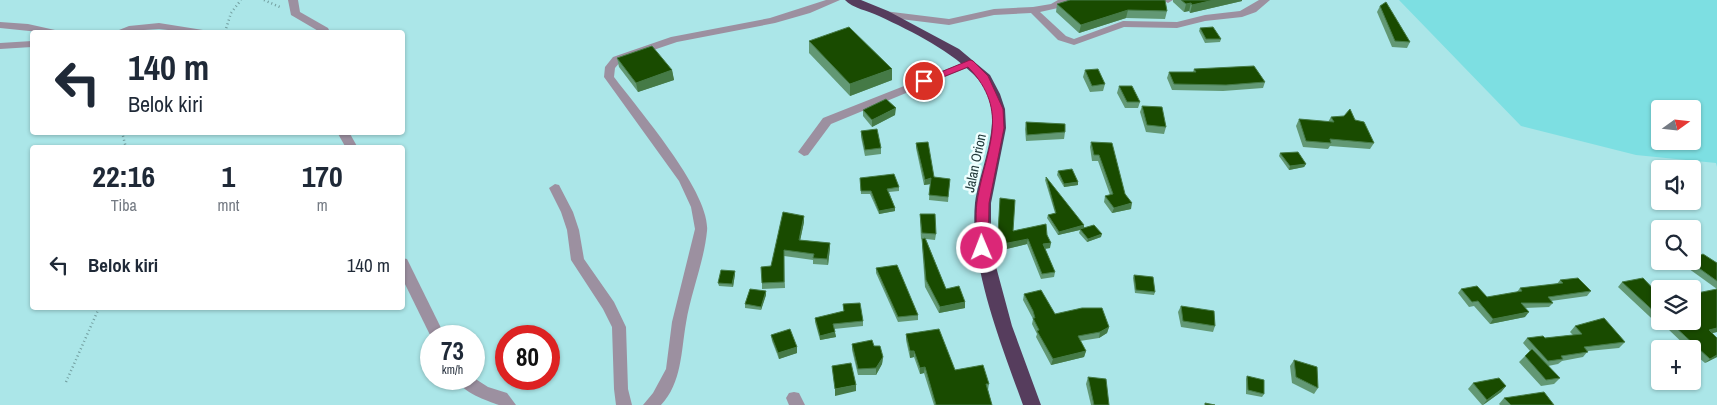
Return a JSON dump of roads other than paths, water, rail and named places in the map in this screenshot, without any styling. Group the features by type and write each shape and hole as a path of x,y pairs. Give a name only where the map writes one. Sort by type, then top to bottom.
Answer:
{"highway":[{"name":"Jalan Orion","path":"851,0 884,14 935,40 970,63 985,78 998,109 999,128 983,203 982,248 1004,326 1032,405"}],"street":[{"path":"294,0 295,13 324,30"},
{"path":"651,405 658,398 673,369 679,322 701,229 697,208 685,180 639,115 609,77 610,67 617,58 675,39 771,21 806,12 834,0"},
{"path":"1038,9 1066,0"},
{"path":"884,14 949,22 994,12 1056,9 1077,0"},
{"path":"1038,9 1062,38 1074,42 1123,24 1177,24 1205,18 1242,14 1252,10 1265,0"},
{"path":"0,25 42,30"},
{"path":"130,30 165,26 188,30"},
{"path":"0,46 30,44"},
{"path":"804,152 827,121 970,63"},
{"path":"555,188 567,212 573,230 578,260 609,306 619,326 621,389 624,405"},
{"path":"405,269 433,325"},
{"path":"480,390 502,398 508,405"}]}
